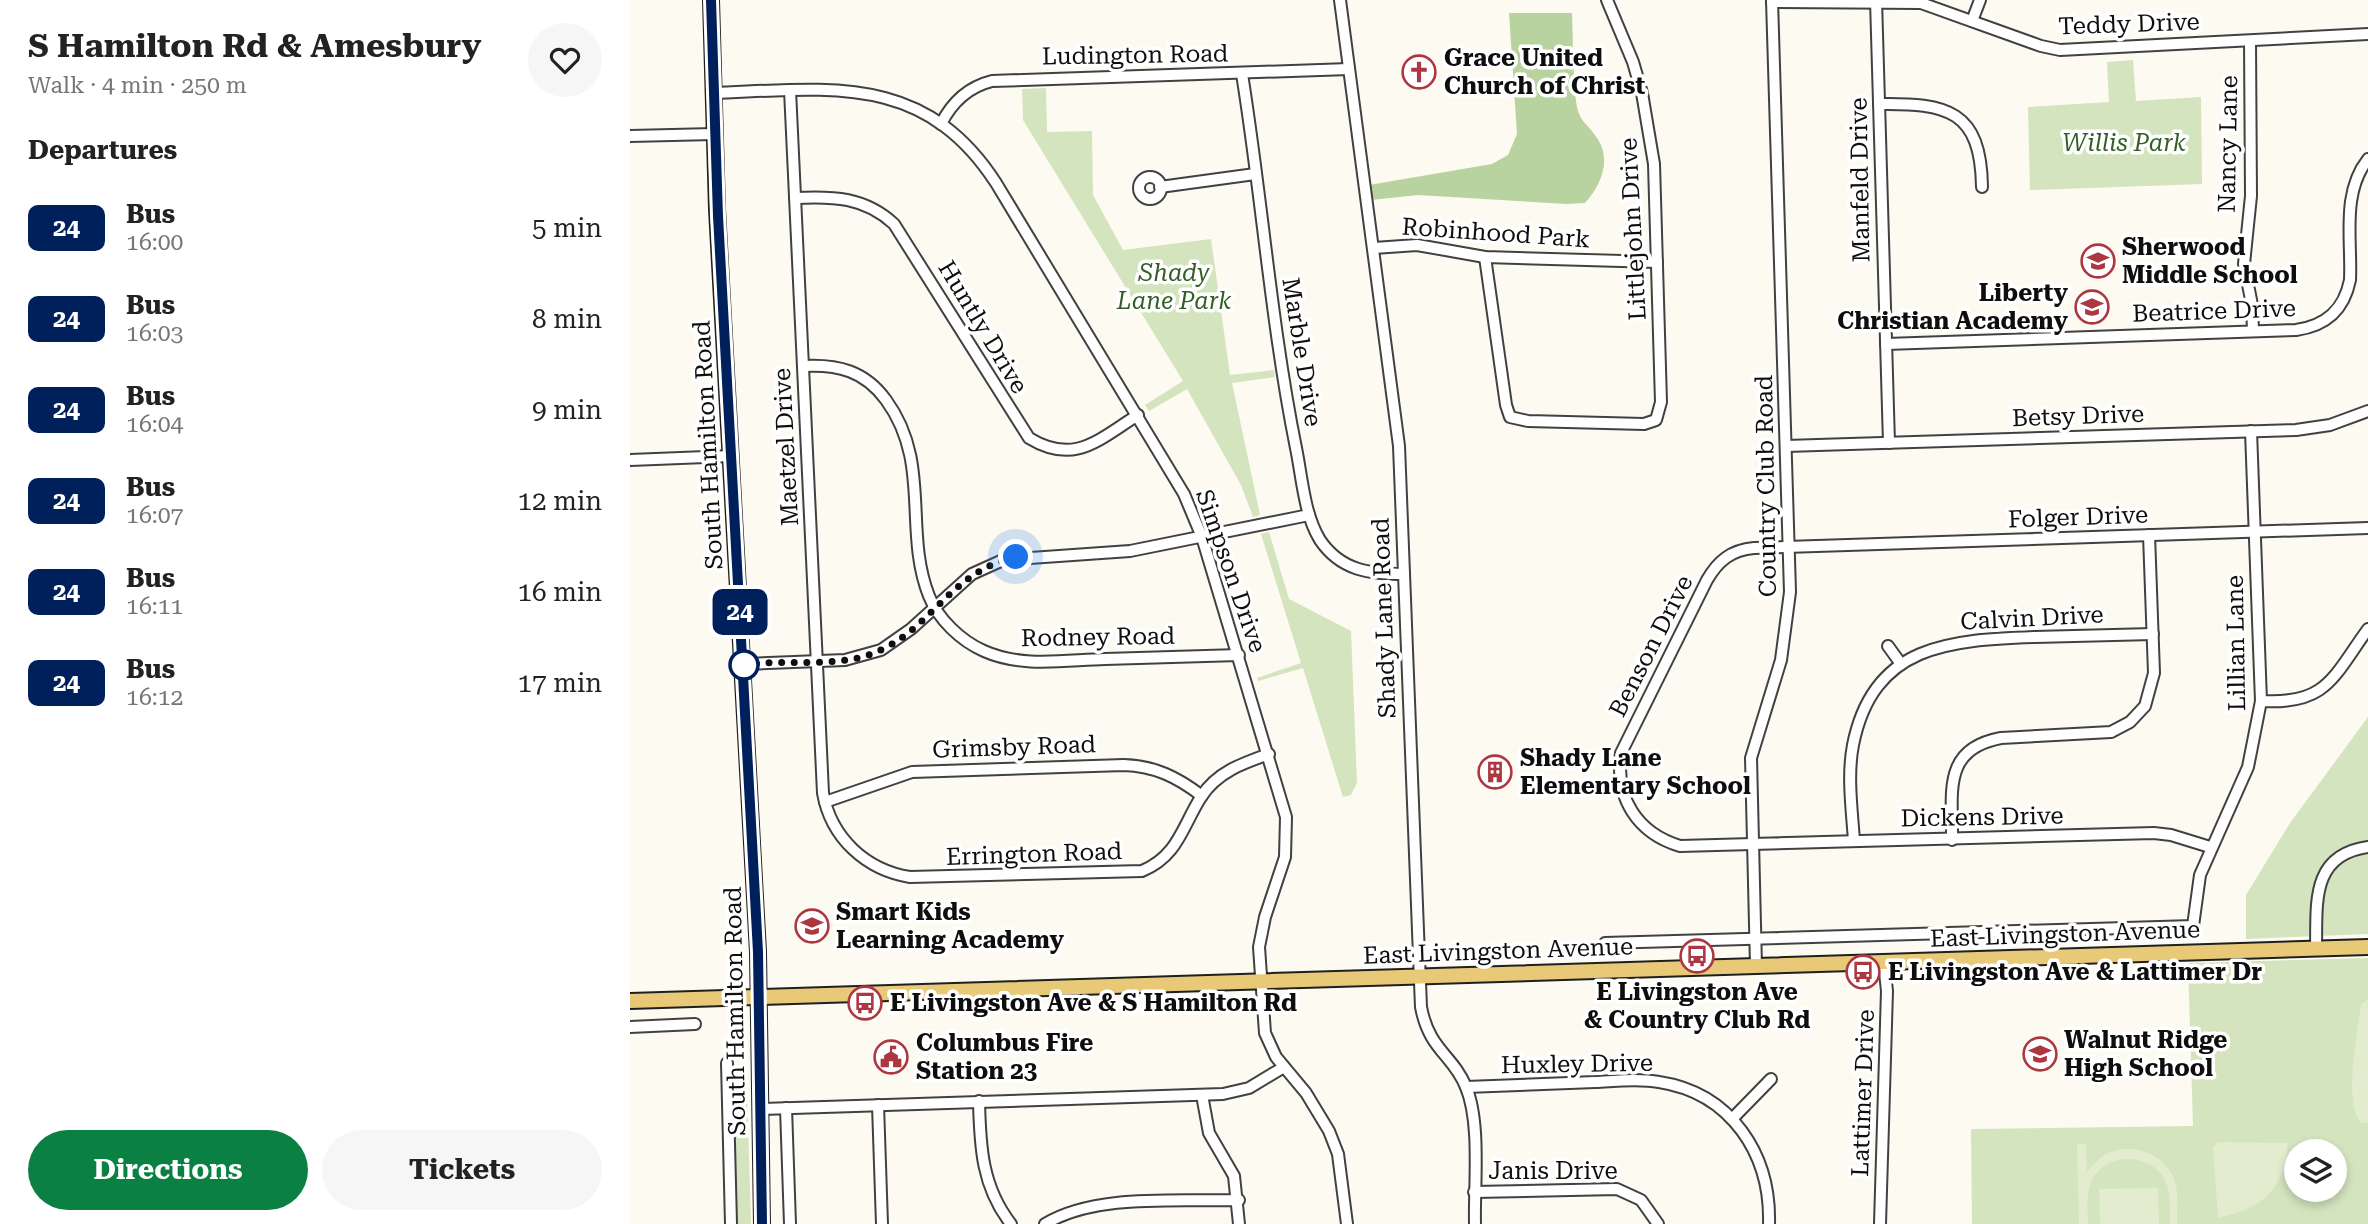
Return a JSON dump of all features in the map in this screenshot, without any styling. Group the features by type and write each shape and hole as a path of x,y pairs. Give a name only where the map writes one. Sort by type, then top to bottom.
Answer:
{"main road":[{"name":"South Hamilton Road","path":"711,0 714,134 744,664 758,998 762,1224"},
{"name":"East Livingston Avenue","path":"630,1001 2368,947"}],"street":[{"name":"Shady Lane Road","path":"1340,0 1395,398 1421,1007 1429,1035 1466,1087 1473,1127 1475,1224"},
{"name":"Littlejohn Drive","path":"1485,257 1510,417 1528,421 1644,424 1656,420 1661,408 1650,126 1633,62 1607,0"},
{"path":"1972,21 1980,0"},
{"name":"Teddy Drive","path":"1772,1 1921,3 2041,46 2060,50 2368,34"},
{"name":"Country Club Road","path":"1756,966 1751,758 1787,630 1790,592 1772,1"},
{"name":"Manfeld Drive","path":"1876,1 1889,443"},
{"name":"Nancy Lane","path":"2250,41 2251,195 2244,264 2253,331"},
{"name":"Ludington Road","path":"941,124 954,103 975,87 992,81 1349,69"},
{"name":"Marble Drive","path":"1242,74 1288,410 1309,514 1320,538 1339,560 1363,572 1404,574"},
{"name":"Maetzel Drive","path":"790,90 825,802"},
{"name":"Simpson Drive","path":"713,93 852,90 877,95 903,103 941,124 968,146 984,164 1184,494 1202,537 1283,799 1287,837 1281,876 1261,931 1260,982 1265,1034 1284,1067 1306,1093 1329,1131 1342,1174 1347,1224"},
{"path":"1880,104 1923,103 1952,113 1974,136 1980,156 1982,187"},
{"path":"630,136 714,134"},
{"name":"Beatrice Drive","path":"1886,344 2307,328 2327,320 2342,304 2350,280 2352,191 2359,172 2368,159"},
{"path":"1160,187 1255,174"},
{"name":"Huntly Drive","path":"795,198 828,196 856,200 884,215 894,224 1029,438 1052,450 1072,451 1090,445 1138,415"},
{"name":"Robinhood Park","path":"1374,248 1417,245 1485,257 1657,262"},
{"path":"803,366 838,366 859,374 881,393 898,418 915,467 921,569 934,607"},
{"name":"Betsy Drive","path":"1786,446 2313,429 2350,420 2368,411"},
{"name":"Lillian Lane","path":"1755,940 2193,926 2200,875 2210,847 2233,805 2248,767 2261,701 2252,431"},
{"path":"630,460 731,456"},
{"path":"744,664 845,660 881,650 972,574 1003,560 1130,551 1309,514"},
{"name":"Folger Drive","path":"1788,548 2368,528"},
{"path":"1952,840 1951,783 1964,756 1984,742 2001,738 2090,735 2122,727 2138,714 2149,696 2154,673 2149,535"},
{"name":"Benson Drive","path":"1753,844 1692,847 1658,838 1630,809 1619,770 1624,747 1717,564 1744,549 1788,548"},
{"name":"Rodney Road","path":"934,607 942,618 969,642 982,650 1012,660 1239,655"},
{"path":"2261,701 2297,701 2316,694 2329,682 2368,629"},
{"name":"Calvin Drive","path":"1854,841 1851,761 1856,730 1870,700 1901,664 1936,646 1960,641 2153,634"},
{"path":"1888,646 1901,664"},
{"name":"Errington Road","path":"825,802 840,834 864,860 894,875 926,878 1142,871 1155,865 1176,847 1202,796 1225,773 1269,754"},
{"name":"Grimsby Road","path":"825,802 912,772 1124,765 1152,768 1170,774 1202,796"},
{"name":"Dickens Drive","path":"1753,844 2154,833 2171,835 2210,847"},
{"path":"2316,949 2318,893 2323,877 2338,858 2368,847"},
{"path":"1605,943 1755,940"},
{"name":"Lattimer Drive","path":"1880,1224 1887,991 1884,963"},
{"path":"630,1027 695,1024"},
{"path":"727,1063 730,1224"},
{"path":"760,1109 1202,1095 1249,1088 1284,1067"},
{"path":"1732,1119 1771,1079"},
{"name":"Huxley Drive","path":"1466,1087 1658,1081 1704,1097 1732,1119 1760,1161 1768,1193 1769,1224"},
{"path":"1202,1095 1209,1133 1234,1176 1239,1200 1239,1224"},
{"path":"979,1101 984,1168 997,1205 1011,1224"},
{"path":"878,1105 882,1224"},
{"path":"786,1108 790,1224"},
{"name":"Janis Drive","path":"1474,1192 1617,1189 1642,1200 1658,1224"},
{"path":"1045,1224 1063,1214 1094,1206 1239,1200"}],"green space":[{"path":"1509,13 1572,13 1577,108 1581,118 1597,138 1604,155 1603,172 1591,196 1585,203 1567,204 1418,195 1371,200 1369,185 1492,164 1508,155 1517,134"},
{"name":"Willis Park","path":"2133,60 2136,101 2201,97 2202,184 2030,190 2028,107 2109,102 2107,62"},
{"name":"Shady Lane Park","path":"1046,88 1047,132 1092,131 1093,195 1123,250 1211,239 1230,375 1274,370 1275,377 1232,383 1260,515 1253,517 1241,485 1187,389 1149,411 1145,405 1183,381 1023,120 1022,89"},
{"path":"1269,532 1289,599 1351,631 1357,783 1351,795 1343,797 1303,668 1258,681 1257,678 1301,663 1261,534"},
{"path":"2368,717 2368,934 2246,939 2246,895 2290,823"},
{"path":"2368,958 2368,1224 1972,1224 1971,1129 2193,1126 2188,963"},
{"path":"2368,1000 2368,1123 2362,1123 2356,1114 2352,1085 2361,1004"},
{"path":"731,1090 747,1090 751,1224 735,1224"},
{"path":"2218,1142 2284,1143 2284,1164 2276,1185 2268,1195 2248,1209 2218,1218 2213,1147"},
{"path":"2077,1144 2086,1144 2087,1171 2106,1154 2123,1149 2143,1151 2160,1160 2173,1175 2176,1185 2177,1224 2170,1224 2168,1190 2161,1174 2141,1161 2128,1159 2105,1165 2096,1174 2089,1190 2088,1224 2079,1224"},
{"path":"2158,1188 2159,1224 2100,1224 2099,1189"}],"bus line":[{"name":"24","path":"711,0 714,134 725,364 744,661 758,952 762,1224"}],"place":[{"name":"Grace United Church of Christ","path":"1419,72"},
{"name":"Sherwood Middle School","path":"2098,261"},
{"name":"Liberty Christian Academy","path":"2092,307"},
{"name":"Shady Lane Elementary School","path":"1495,772"},
{"name":"Smart Kids Learning Academy","path":"812,926"},
{"name":"E Livingston Ave & Country Club Rd","path":"1697,956"},
{"name":"E Livingston Ave & Lattimer Dr","path":"1863,972"},
{"name":"E Livingston Ave & S Hamilton Rd","path":"865,1003"},
{"name":"Walnut Ridge High School","path":"2040,1054"},
{"name":"Columbus Fire Station 23","path":"891,1057"}],"route":[{"path":"744,665 845,660 881,650 911,629 972,574 992,564 1016,557"}]}
